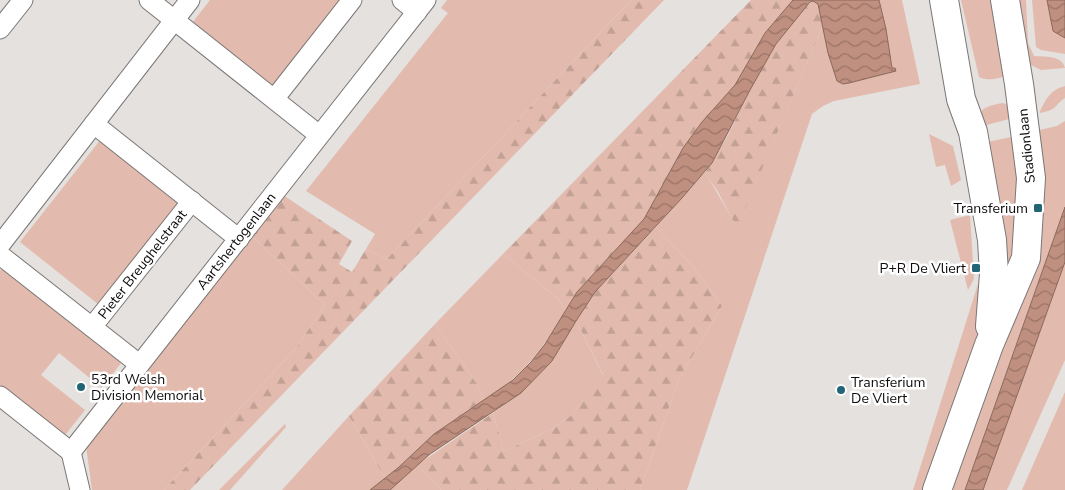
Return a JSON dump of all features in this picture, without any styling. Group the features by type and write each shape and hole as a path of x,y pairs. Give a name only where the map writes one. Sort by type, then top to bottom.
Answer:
{"main road":[{"name":"Stadionlaan","path":"944,0 960,99 973,132 992,240 994,274 989,345"},
{"name":"Stadionlaan","path":"937,490 989,345 1026,258 1031,178 1020,84 1005,0"}],"street":[{"path":"0,29 23,0"},
{"path":"149,0 275,98 319,135"},
{"path":"0,245 190,0"},
{"path":"275,98 352,0"},
{"path":"402,0 421,6"},
{"name":"Aartshertogenlaan","path":"71,452 421,6"},
{"name":"Pieter Breughelstraat","path":"94,124 239,238"},
{"name":"Pieter Breughelstraat","path":"92,327 192,201"},
{"path":"0,256 139,364"},
{"path":"0,396 71,452 80,490"}],"green space":[{"path":"210,0 346,0 275,89 192,23"},
{"path":"447,0 631,0 387,259 366,249 375,234 306,191 448,13 441,8"},
{"path":"631,0 664,0 190,490 164,490 296,348 325,305 252,236 283,195 352,241 339,264 352,272 366,249 387,259"},
{"path":"751,0 793,0 765,33 735,85 702,122 683,148 644,219 577,292 566,310 557,298 503,254"},
{"path":"879,0 902,0 920,84 834,101 812,114 687,490 640,490 679,379 722,306 696,270 656,227 705,172 737,227 823,25 828,53 837,81 843,84 849,83 895,71 892,68"},
{"path":"961,0 998,0 1011,73 995,79 979,77"},
{"path":"1014,0 1026,0 1028,43 1034,56 1057,59 1065,68 1041,70 1031,65 1022,54"},
{"path":"1032,0 1047,0 1054,31 1065,38 1065,54 1041,50 1036,47"},
{"path":"813,1 818,3 823,25 737,228 718,192 705,173 727,137 750,90 776,44"},
{"path":"1065,86 1065,98 1053,109 1040,113 1050,95 1056,89"},
{"path":"1003,103 1010,106 1013,118 979,127 979,116 984,109"},
{"path":"1065,121 1065,207 965,490 946,490 1036,244 1035,131 1057,126"},
{"path":"929,134 953,146 961,180 951,186 945,165 936,167"},
{"path":"1016,136 1021,214 1006,300 983,143"},
{"path":"101,139 184,205 103,308 20,242"},
{"path":"970,215 974,279 968,290 950,220"},
{"path":"656,227 696,270 722,306 679,379 640,490 441,490 417,465 493,413 504,451 554,428 573,414 603,374 576,321 595,292"},
{"path":"252,236 325,305 296,348 164,490 92,490 86,446"},
{"path":"503,254 557,298 566,310 531,361 498,391 484,400 477,384 435,324"},
{"path":"1065,262 1065,360 1007,490 983,490"},
{"path":"6,269 120,358 121,363 102,388 59,353 41,375 85,410 66,434 61,434 0,386 0,270"},
{"path":"984,283 984,307 976,342 926,490 913,490 978,284"},
{"path":"576,321 603,375 573,414 554,428 504,451 493,413 521,393 552,361"},
{"path":"435,324 477,384 484,400 434,434 385,478 349,416"},
{"path":"1065,392 1065,490 1022,490"},
{"path":"349,416 385,478 370,490 282,490"},
{"path":"285,424 286,427 230,490 219,490"},
{"path":"417,465 441,490 390,490"}],"water":[{"path":"793,0 879,0 892,68 895,68 896,71 849,83 843,84 837,81 828,53 818,4 813,1 810,2 776,44 712,163 595,292 552,361 521,393 430,454 390,490 370,490 399,467 434,434 513,380 531,362 545,344 577,292 644,219 683,148 702,122 735,85 765,33"},
{"path":"1047,0 1065,0 1065,38 1053,31"},
{"path":"1065,207 1065,262 983,490 965,490"}],"place":[{"name":"Transferium","path":"1038,208"},
{"name":"P+R De Vliert","path":"976,268"},
{"name":"53rd Welsh Division Memorial","path":"81,387"},
{"name":"Transferium De Vliert","path":"841,390"}]}
